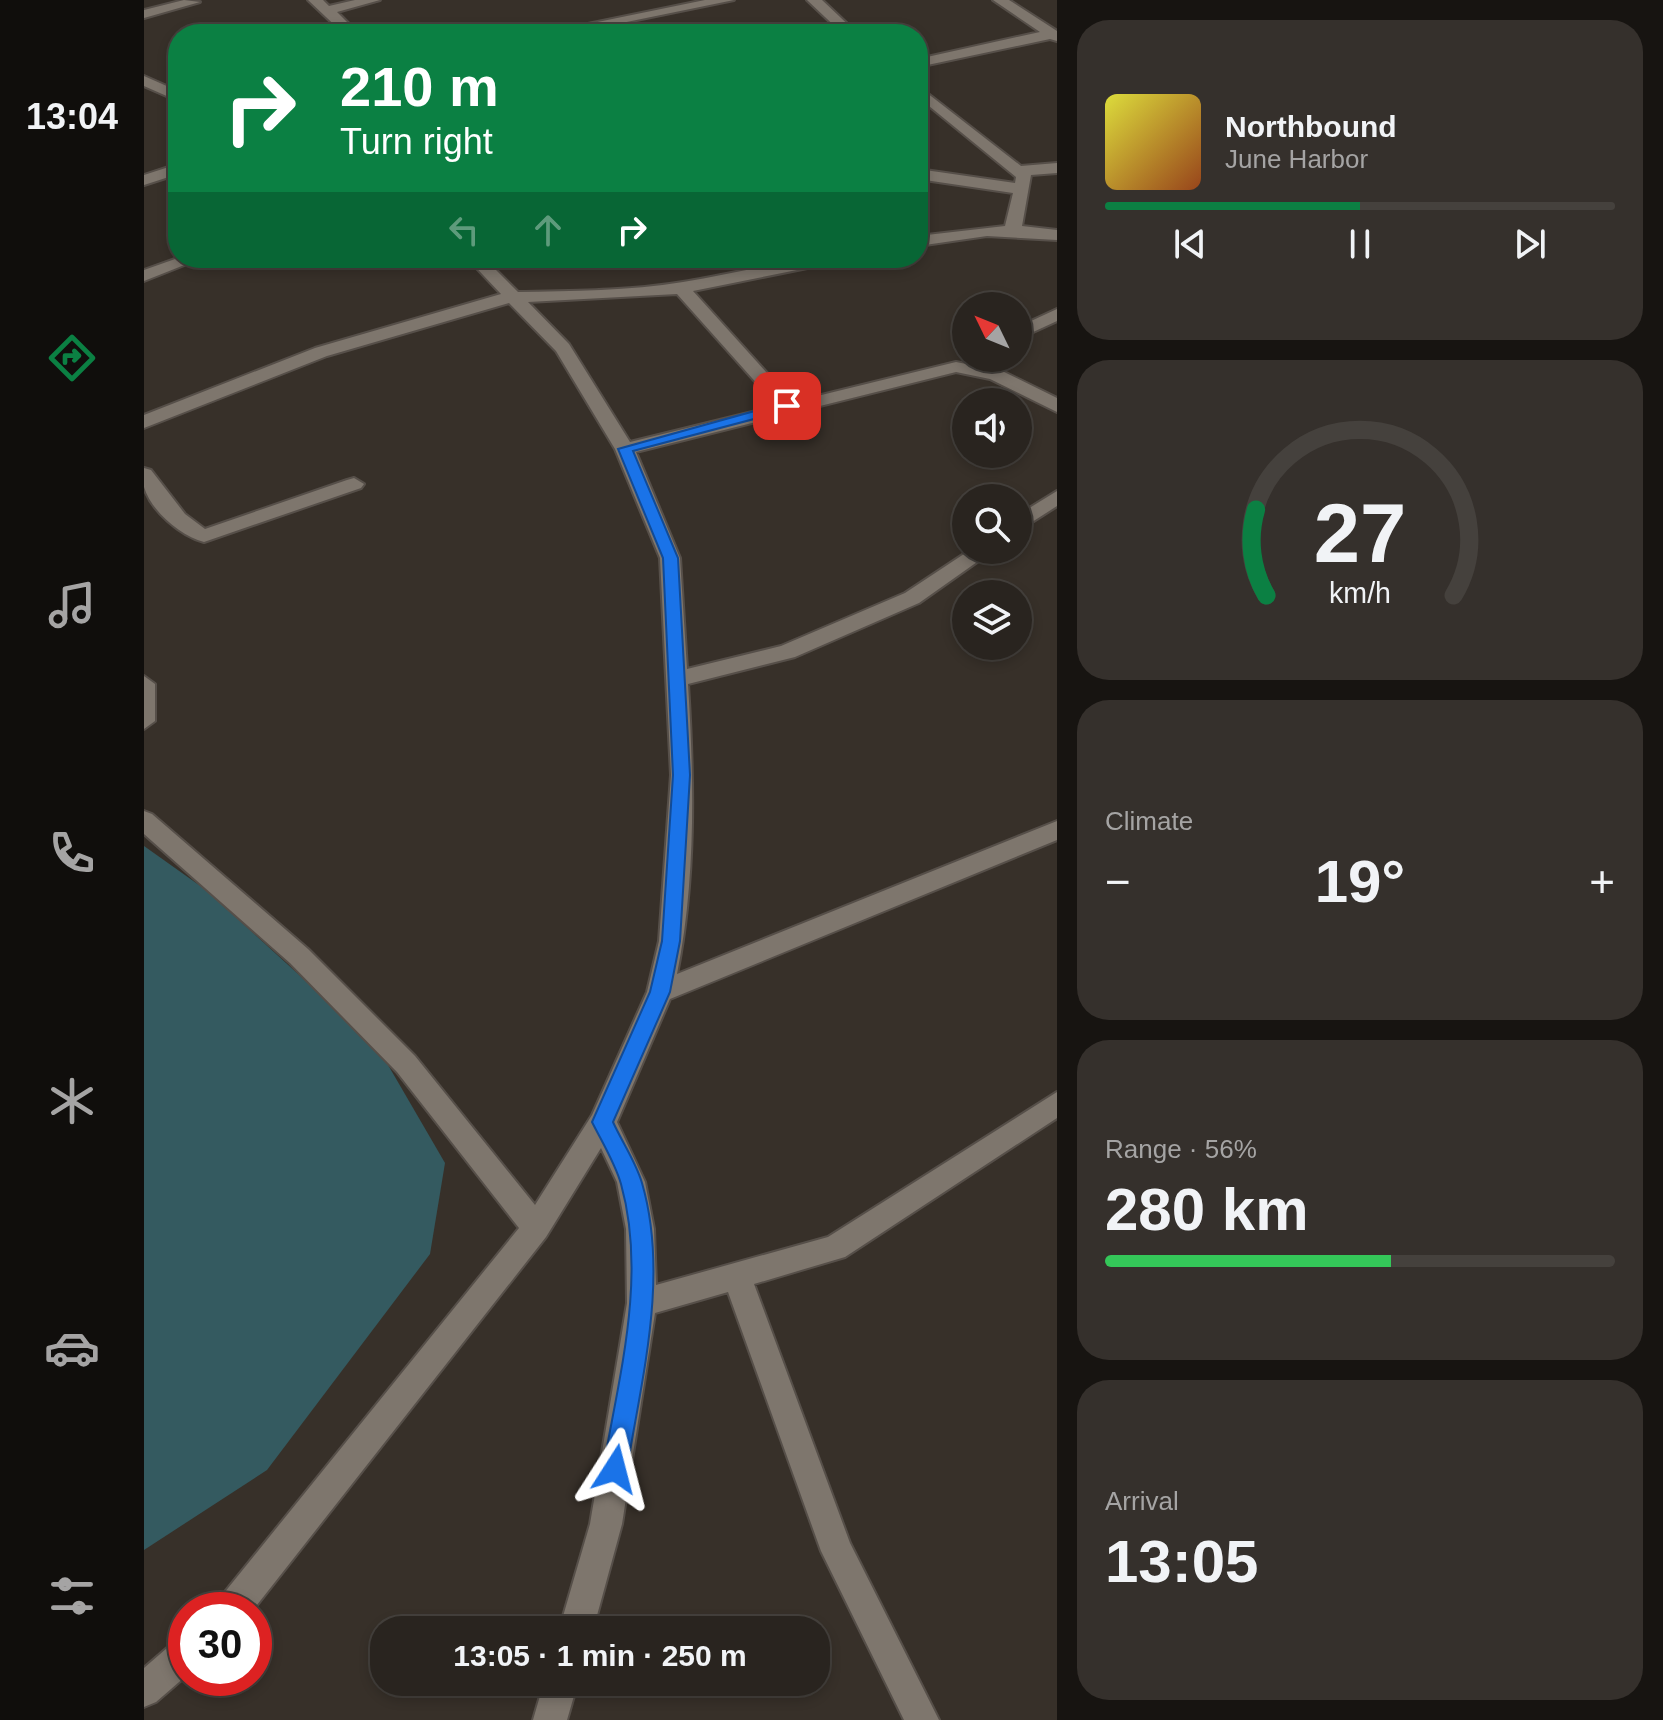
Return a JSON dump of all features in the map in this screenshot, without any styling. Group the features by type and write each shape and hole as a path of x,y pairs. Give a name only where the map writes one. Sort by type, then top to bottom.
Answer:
{"street":[{"path":"144,14 192,0"},
{"path":"320,6 373,0"},
{"path":"599,24 727,0"},
{"path":"814,0 840,24"},
{"path":"1000,0 1054,35"},
{"path":"320,6 341,24"},
{"path":"928,61 1054,35"},
{"path":"144,80 168,92"},
{"path":"928,98 1024,176 1013,228"},
{"path":"1019,171 1057,168"},
{"path":"144,180 168,172"},
{"path":"928,175 1021,189"},
{"path":"928,239 971,231 1013,228 1057,235"},
{"path":"144,276 168,267"},
{"path":"246,1592 536,1228 603,1122 660,992 671,941 682,775 670,558 625,449 563,348 486,268"},
{"path":"144,422 321,352 516,297 605,295 681,288 782,268"},
{"path":"681,288 787,406"},
{"path":"1032,327 1057,314"},
{"path":"625,449 952,365"},
{"path":"989,372 1057,406"},
{"path":"144,474 182,524 204,536 354,484"},
{"path":"1032,515 1057,497"},
{"path":"679,679 787,652 912,598 963,564"},
{"path":"144,684 144,721"},
{"path":"144,820 299,956 406,1064 536,1228"},
{"path":"660,992 1057,830"},
{"path":"642,1303 835,1248 1057,1104"},
{"path":"580,1616 606,1524 642,1303 640,1229 631,1182 603,1122"},
{"path":"736,1275 837,1551 922,1720"},
{"path":"144,1690 168,1669"},
{"path":"550,1720 557,1696"}],"water":[{"path":"144,846 206,890 377,1046 445,1163 430,1254 267,1470 144,1550"}],"route":[{"path":"615,1469 642,1303 640,1229 631,1182 603,1122 660,992 671,941 682,775 670,558 625,449 787,406"}]}
